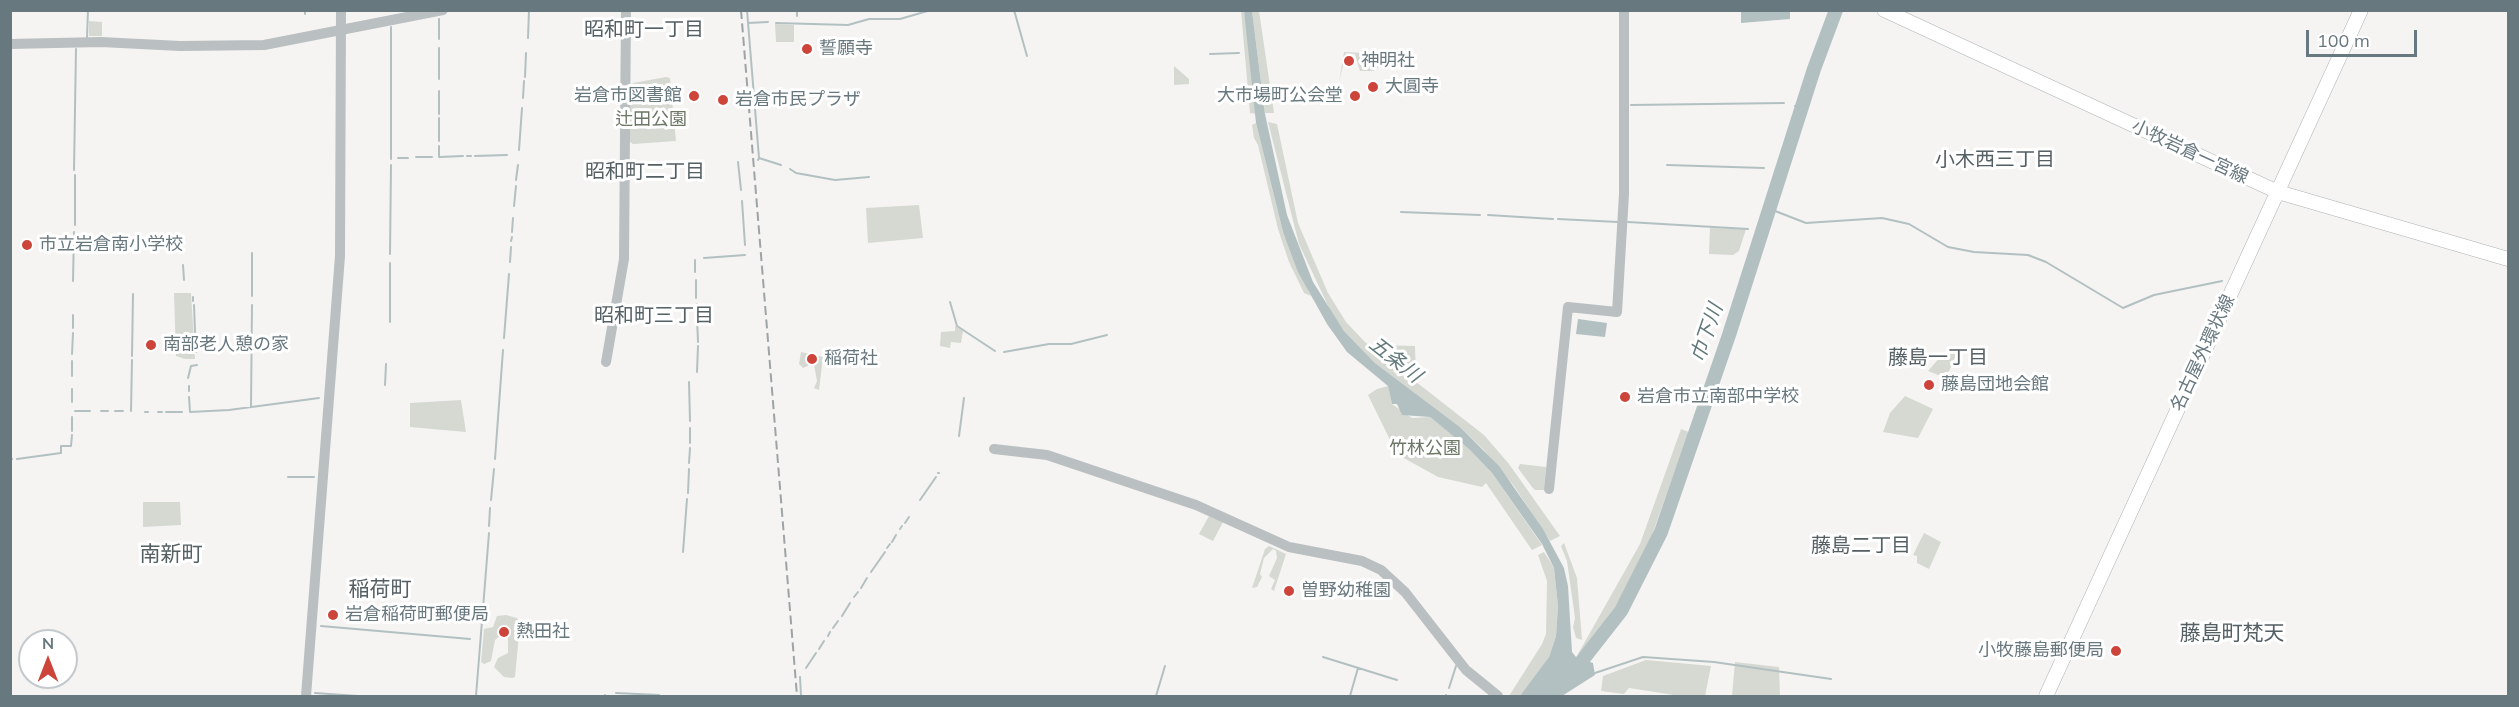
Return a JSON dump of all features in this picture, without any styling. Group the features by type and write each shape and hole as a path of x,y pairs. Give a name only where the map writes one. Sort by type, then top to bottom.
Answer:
{"main road":[{"name":"小牧岩倉一宮線","path":"1884,10 2278,192 2508,259"},
{"name":"名古屋外環状線","path":"2046,696 2361,10"}],"street":[{"path":"306,696 340,256 341,10"},
{"path":"10,44 101,42 180,46 264,45 341,32 443,10"},
{"path":"606,362 624,259 626,10"},
{"path":"1549,489 1568,307 1617,312 1624,194 1624,10"},
{"path":"994,449 1047,454 1196,504 1289,548 1362,561 1380,570 1405,592 1466,670 1498,696"}],"green space":[{"path":"1241,11 1244,11 1256,114 1250,113"},
{"path":"1252,11 1259,11 1274,113 1265,113"},
{"path":"89,21 102,22 102,36 89,36"},
{"path":"775,24 794,25 794,42 776,42"},
{"path":"1344,52 1364,53 1366,59 1379,61 1379,67 1373,71 1360,71 1355,54 1346,53 1339,82"},
{"path":"1174,66 1189,79 1189,84 1174,85"},
{"name":"辻田公園","path":"670,78 676,141 633,144 629,141 630,87 633,83"},
{"path":"1268,122 1277,124 1298,223 1328,293 1346,322 1365,342 1484,435 1509,464 1560,536 1550,541 1514,486 1484,450 1460,427 1375,363 1344,331 1332,314 1299,244"},
{"path":"1256,123 1283,232 1311,296 1304,293 1289,262 1278,229 1258,145 1254,138 1252,125"},
{"path":"919,205 923,238 868,243 866,208"},
{"path":"1710,228 1746,229 1739,251 1733,255 1709,254"},
{"path":"174,293 191,293 195,359 176,356"},
{"path":"955,326 963,331 961,343 951,342 950,348 940,346 941,332 955,331"},
{"path":"1381,345 1415,346 1416,376 1380,348"},
{"path":"801,352 823,357 819,390 814,388 817,381 815,358 809,357 808,366 803,368 799,364"},
{"path":"1954,353 1956,355 1946,378 1928,371 1941,356"},
{"name":"竹林公園","path":"1388,386 1392,404 1412,418 1430,417 1470,450 1492,473 1542,545 1532,550 1486,483 1482,487 1438,477 1402,457 1392,444 1368,395"},
{"path":"1905,396 1933,409 1918,438 1883,432 1890,413"},
{"path":"461,400 466,432 410,427 410,403"},
{"path":"1681,429 1689,432 1648,546 1609,619 1583,653 1578,654 1640,544"},
{"path":"1520,464 1546,467 1544,490 1535,490 1532,487 1518,468"},
{"path":"143,502 180,502 181,525 143,527"},
{"path":"1209,516 1223,522 1213,541 1199,534"},
{"path":"1924,533 1941,542 1929,569 1917,563 1917,556 1913,555"},
{"path":"1564,543 1577,578 1582,640 1576,638 1573,627 1575,618 1567,561 1561,546"},
{"path":"1269,546 1286,554 1274,591 1271,589 1275,580 1269,576 1277,558 1276,551 1273,549 1264,558 1260,574 1262,577 1257,587 1252,588 1265,549"},
{"path":"1544,552 1554,568 1558,606 1556,636 1549,657 1539,673 1520,696 1509,696 1546,634 1547,581 1538,555"},
{"path":"506,615 517,618 520,624 515,677 512,678 504,677 494,667 498,658 508,653 508,629 501,629 500,636 495,640 491,661 484,664 481,662 484,629 493,627 497,616"},
{"path":"1646,660 1711,666 1705,696 1680,696 1629,688 1624,694 1601,691 1603,676"},
{"path":"1735,662 1779,667 1780,696 1732,696"}],"shaded area":[{"path":"1244,11 1252,11 1265,114 1287,215 1313,282 1344,331 1375,363 1460,427 1499,466 1543,529 1564,568 1568,586 1572,652 1576,657 1593,663 1595,675 1562,696 1520,696 1549,657 1556,636 1558,606 1554,568 1542,544 1492,473 1470,450 1430,417 1402,415 1397,404 1392,404 1388,386 1347,352 1327,324 1298,272 1283,232 1256,123"},
{"path":"1741,11 1790,11 1790,19 1741,23"},
{"path":"1578,319 1607,323 1605,337 1576,334"}],"waterway":[{"path":"87,38 88,10"},
{"path":"528,38 529,10"},
{"path":"747,10 759,158"},
{"path":"797,10 797,16"},
{"path":"776,23 848,25 869,19 900,19 931,10"},
{"path":"1014,10 1027,56"},
{"name":"巾下川","path":"1574,671 1621,611 1661,532 1729,335 1814,69 1836,10"},
{"path":"439,19 439,39"},
{"path":"748,23 768,22"},
{"path":"391,27 391,159"},
{"path":"439,48 439,79"},
{"path":"74,170 76,49"},
{"path":"525,77 526,53"},
{"path":"1210,54 1239,53"},
{"path":"523,98 524,81"},
{"path":"439,91 439,114"},
{"path":"1631,105 1784,103"},
{"name":"巾下川","path":"1795,106 1801,108"},
{"path":"519,150 522,108"},
{"path":"439,118 439,141"},
{"path":"439,146 439,157"},
{"path":"475,156 507,155"},
{"path":"440,157 463,156"},
{"path":"416,157 432,157"},
{"path":"398,158 408,158"},
{"path":"758,160 759,158 781,165"},
{"path":"738,162 741,190"},
{"path":"390,254 391,165"},
{"path":"516,180 518,165"},
{"path":"1667,165 1764,168"},
{"path":"790,169 796,173 835,180 869,177"},
{"name":"巾下川","path":"1775,171 1781,174"},
{"path":"75,175 75,225"},
{"path":"514,206 516,186"},
{"path":"742,201 745,245"},
{"path":"1770,209 1806,223 1882,218 1909,224 1948,247 1974,252 2028,255 2046,262 2123,308 2154,295 2222,281"},
{"path":"1401,212 1480,215"},
{"path":"1488,215 1553,219"},
{"path":"512,232 513,218"},
{"path":"1558,219 1618,222"},
{"path":"1628,222 1748,229"},
{"name":"巾下川","path":"1756,231 1762,233"},
{"path":"73,281 74,232"},
{"path":"511,241 512,237"},
{"path":"181,244 182,253"},
{"path":"510,262 511,247"},
{"path":"252,253 252,296"},
{"path":"704,258 745,255"},
{"path":"695,260 695,272"},
{"path":"390,263 390,322"},
{"path":"183,265 184,280"},
{"path":"504,338 509,274"},
{"path":"696,280 696,298"},
{"path":"132,356 133,294"},
{"path":"950,302 957,326 995,351"},
{"path":"194,305 195,332"},
{"path":"251,407 252,305"},
{"path":"73,315 73,328"},
{"path":"697,318 698,342"},
{"path":"72,354 73,333"},
{"path":"1004,352 1049,344 1071,344 1107,335"},
{"path":"195,336 196,352"},
{"path":"697,372 698,346"},
{"path":"495,459 503,350"},
{"path":"131,411 132,360"},
{"path":"72,361 72,376"},
{"path":"385,385 386,364"},
{"path":"188,378 191,366 197,365"},
{"path":"689,382 690,421"},
{"path":"189,386 189,391"},
{"path":"72,389 72,402"},
{"path":"189,397 190,412 229,410 319,398"},
{"path":"959,436 964,398"},
{"path":"75,411 90,411"},
{"path":"101,411 108,411"},
{"path":"115,411 123,411"},
{"path":"166,412 182,412"},
{"path":"72,417 72,431"},
{"path":"690,428 690,443"},
{"path":"17,459 61,453 61,446 71,446 72,435"},
{"path":"689,463 690,448"},
{"path":"491,500 494,469"},
{"path":"688,493 689,469"},
{"path":"288,477 314,477"},
{"path":"920,500 936,477"},
{"path":"683,552 687,499"},
{"path":"489,526 490,508"},
{"path":"905,523 909,517"},
{"path":"476,696 489,533"},
{"path":"892,542 896,535"},
{"path":"887,548 890,544"},
{"path":"871,572 885,552"},
{"path":"861,588 867,578"},
{"path":"854,597 858,592"},
{"path":"842,616 850,603"},
{"path":"833,628 838,621"},
{"path":"321,626 470,639"},
{"path":"828,636 830,632"},
{"path":"819,649 824,641"},
{"path":"806,668 816,653"},
{"path":"1323,657 1397,680"},
{"path":"1595,673 1643,657 1714,662 1831,679"},
{"path":"1156,696 1165,666"},
{"path":"1449,688 1456,666"},
{"path":"1350,696 1358,668"},
{"path":"800,677 801,696"},
{"path":"315,693 358,696"},
{"path":"616,693 659,695"}],"railway":[{"path":"741,10 797,696"}],"place":[{"name":"誓願寺","path":"807,49"},
{"name":"神明社","path":"1349,61"},
{"name":"大圓寺","path":"1373,87"},
{"name":"岩倉市図書館","path":"694,96"},
{"name":"大市場町公会堂","path":"1355,96"},
{"name":"岩倉市民プラザ","path":"723,100"},
{"name":"市立岩倉南小学校","path":"27,245"},
{"name":"南部老人憩の家","path":"151,345"},
{"name":"稲荷社","path":"812,359"},
{"name":"藤島団地会館","path":"1929,385"},
{"name":"岩倉市立南部中学校","path":"1625,397"},
{"name":"曽野幼稚園","path":"1289,591"},
{"name":"岩倉稲荷町郵便局","path":"333,615"},
{"name":"熱田社","path":"504,632"},
{"name":"小牧藤島郵便局","path":"2116,651"}],"district":[{"name":"昭和町一丁目","path":"644,30"},
{"name":"小木西三丁目","path":"1995,160"},
{"name":"昭和町二丁目","path":"645,172"},
{"name":"昭和町三丁目","path":"654,316"},
{"name":"藤島一丁目","path":"1938,358"},
{"name":"藤島二丁目","path":"1861,546"},
{"name":"南新町","path":"171,555"},
{"name":"稲荷町","path":"380,590"},
{"name":"藤島町梵天","path":"2232,634"}],"water label":[{"name":"五条川","path":"1395,360"}]}
